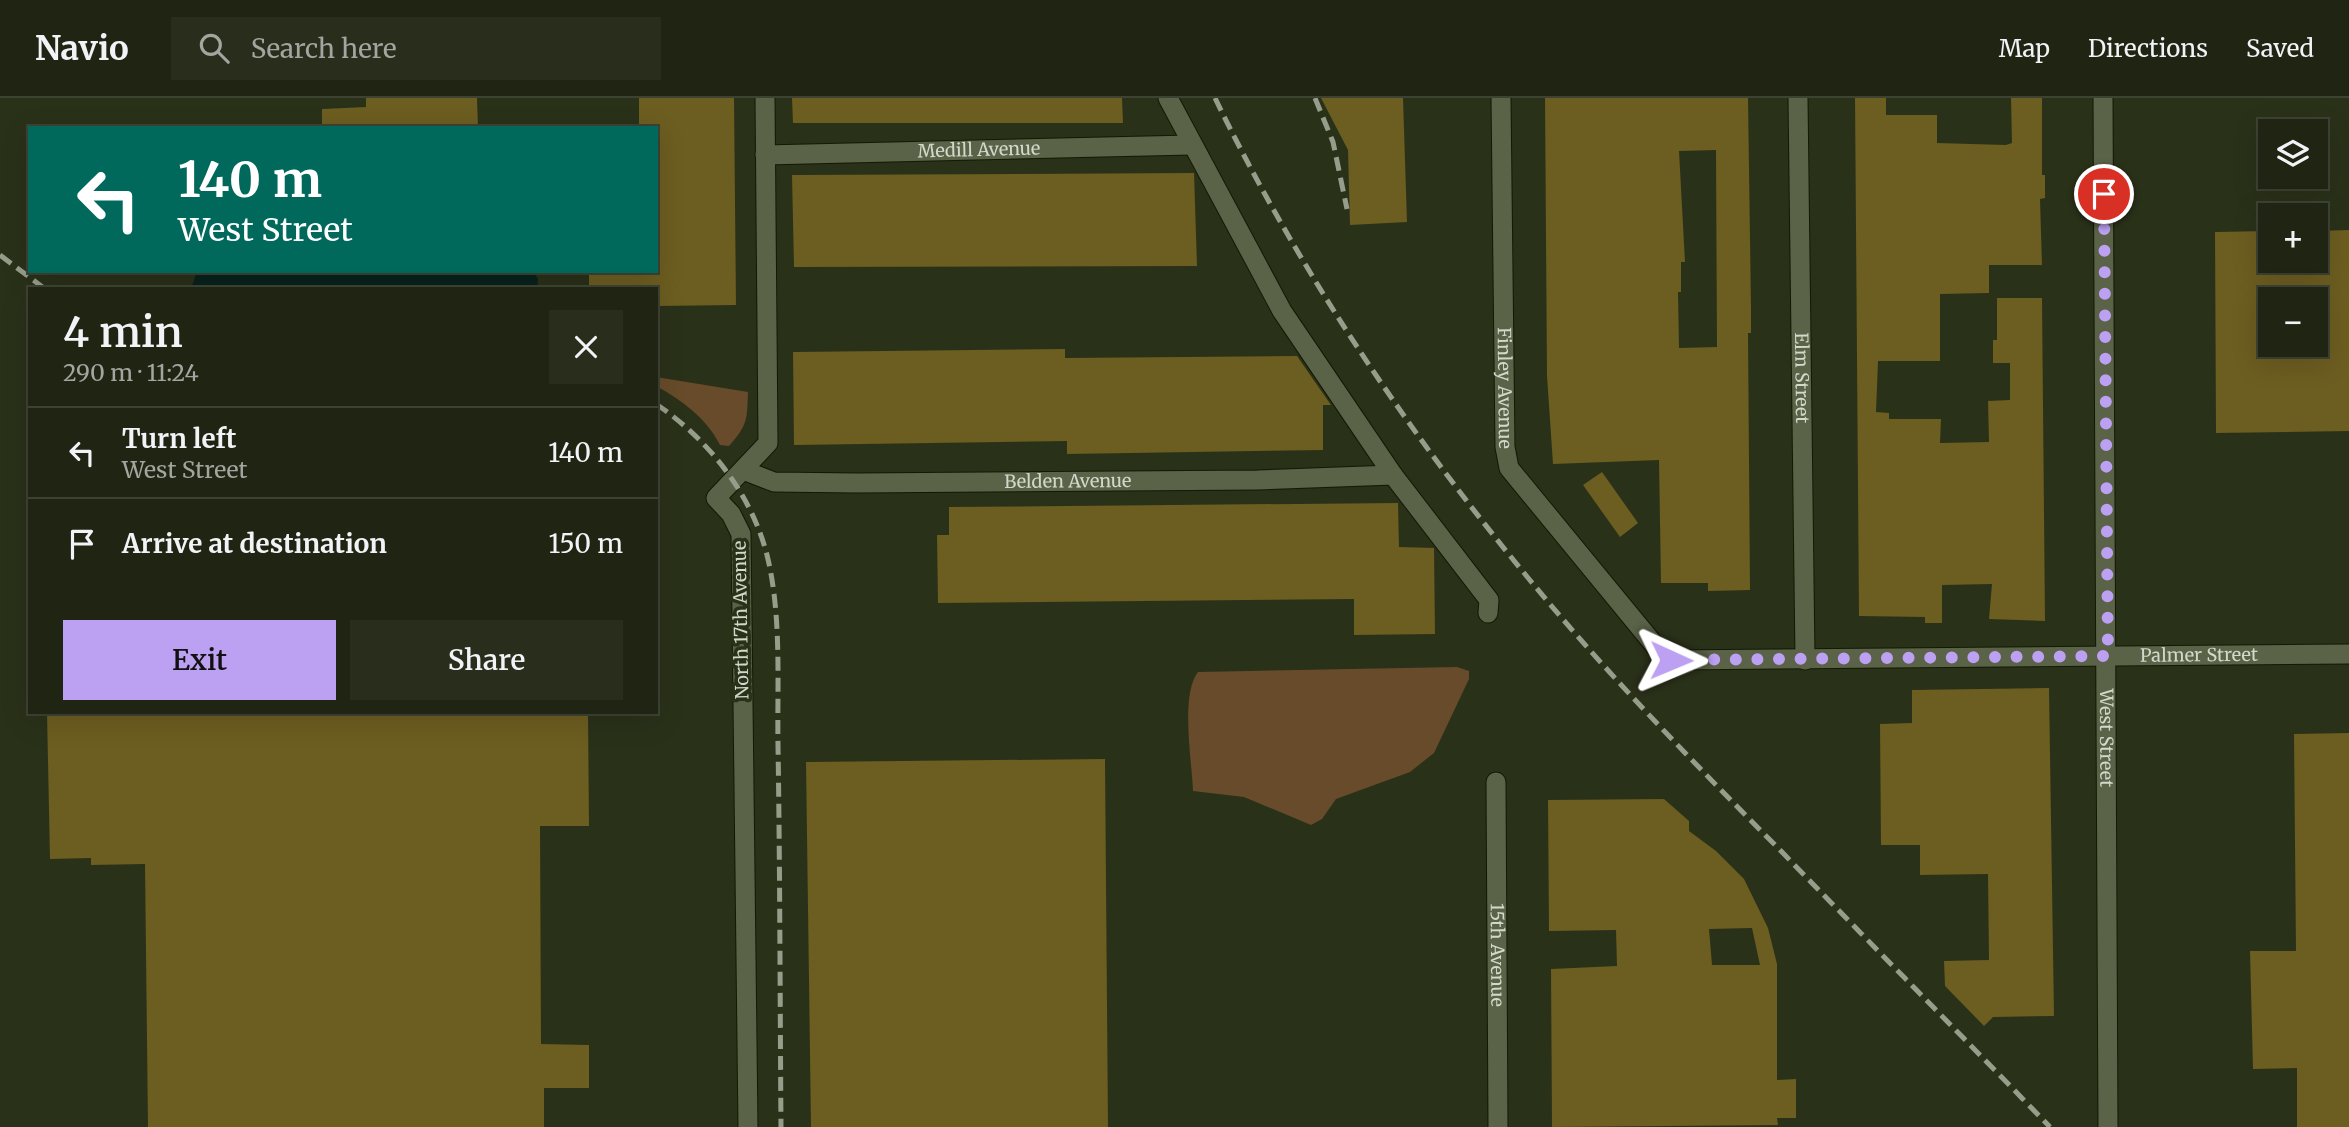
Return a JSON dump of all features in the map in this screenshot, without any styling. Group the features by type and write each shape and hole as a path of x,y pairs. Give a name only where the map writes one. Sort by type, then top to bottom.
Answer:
{"street":[{"name":"North 17th Avenue","path":"748,1127 741,534 731,514 716,498 768,443 765,98"},
{"path":"1168,98 1282,311 1393,475 1489,600 1488,613"},
{"name":"Finley Avenue","path":"1501,98 1505,447 1509,468 1661,653 1671,660"},
{"name":"Elm Street","path":"1797,98 1805,660"},
{"name":"West Street","path":"2104,98 2108,1127"},
{"name":"Medill Avenue","path":"765,155 1191,145"},
{"name":"Belden Avenue","path":"743,470 774,482 1258,480 1393,475"},
{"name":"Palmer Street","path":"1671,660 2349,654"},
{"name":"15th Avenue","path":"1496,782 1498,1127"}],"shaded area":[{"path":"658,377 748,392 747,415 743,427 729,446 720,445 693,411 658,387"},
{"path":"1457,667 1469,671 1469,679 1434,753 1410,772 1336,799 1322,819 1311,825 1244,797 1193,791 1188,712 1189,696 1198,672"}],"water":[{"path":"196,273 534,273 538,279 537,287 192,287"}],"building":[{"path":"366,98 477,98 478,126 322,126 322,109 366,107"},
{"path":"639,98 734,98 736,305 658,306 658,287 589,287 589,273 658,273 658,126 639,126"},
{"path":"792,98 1122,98 1123,123 793,123"},
{"path":"1321,98 1403,98 1407,222 1350,225 1348,150"},
{"path":"1545,98 1748,98 1751,308 1751,333 1748,333 1750,590 1708,591 1708,583 1661,583 1659,460 1553,464 1547,376","holes":["1716,150 1717,347 1679,348 1678,292 1681,292 1681,262 1685,262 1679,151"]},
{"path":"1855,98 1886,98 1886,115 1937,115 1937,143 2006,145 2012,143 2011,98 2042,98 2042,175 2045,175 2045,198 2040,199 2042,265 1989,265 1989,293 1940,294 1940,361 1878,361 1876,412 1889,413 1889,419 1941,419 1940,443 1989,442 1988,401 2010,400 2010,363 1993,363 1993,340 1997,340 1997,298 2042,298 2045,621 1989,619 1992,584 1942,585 1942,623 1925,623 1925,617 1859,616"},
{"path":"1194,173 1197,266 794,267 792,175"},
{"path":"2349,230 2349,431 2216,433 2215,232 2258,231 2258,273 2328,273 2328,231"},
{"path":"1065,349 1065,358 1297,356 1331,405 1323,405 1323,450 1067,454 1067,441 794,445 793,352"},
{"path":"1602,472 1638,523 1620,537 1583,485"},
{"path":"1398,503 1399,547 1434,548 1435,634 1354,635 1354,599 938,603 937,535 949,535 949,507"},
{"path":"2049,688 2054,1016 1993,1017 1984,1026 1945,986 1944,961 1989,960 1988,874 1920,875 1920,845 1881,845 1880,724 1912,723 1912,690"},
{"path":"47,714 588,714 589,826 540,826 541,1044 589,1045 589,1088 544,1088 544,1127 148,1127 145,864 91,865 91,858 50,859"},
{"path":"2349,733 2349,1127 2297,1127 2297,1068 2253,1069 2250,951 2296,951 2294,734"},
{"path":"1105,759 1108,1127 811,1127 806,762"},
{"path":"1664,799 1689,821 1689,831 1716,851 1744,879 1768,928 1777,964 1777,1080 1796,1079 1796,1118 1777,1118 1778,1125 1552,1127 1551,969 1617,966 1616,930 1549,931 1548,800","holes":["1752,928 1760,965 1712,965 1709,929"]}],"railway":[{"path":"1215,98 1282,225 1358,348 1398,408 1529,579 1589,649 1683,750 2050,1127"},
{"path":"1315,98 1333,142 1347,209"},
{"path":"0,255 42,287"},
{"path":"658,405 710,451 739,489 760,532 772,578 778,650 781,1127"}],"route":[{"path":"1671,660 2108,656 2104,194"}]}
